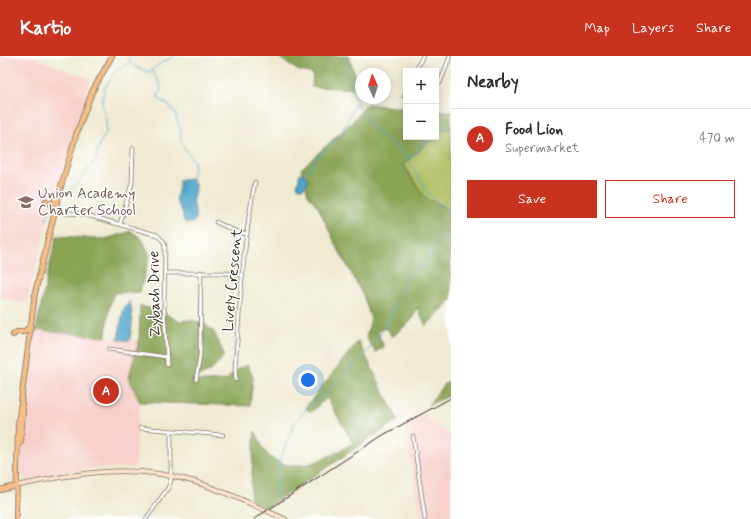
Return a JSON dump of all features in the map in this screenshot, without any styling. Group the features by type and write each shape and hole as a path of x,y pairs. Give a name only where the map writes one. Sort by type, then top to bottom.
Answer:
{"main road":[{"path":"46,201 47,203 51,204 55,201 71,146 92,92 110,58"},
{"path":"16,519 16,486 19,444 17,441 18,425 20,408 22,404 30,326 40,266 76,135"},
{"path":"13,335 17,332 24,332 30,326"},
{"path":"0,490 79,474 133,471 171,475 206,485 285,519"}],"street":[{"path":"417,68 423,56"},
{"path":"439,82 450,56"},
{"path":"120,224 132,182 133,148"},
{"name":"Lively Crescent","path":"236,380 235,368 243,275 247,234 255,182"},
{"name":"Zybach Drive","path":"56,209 64,213 83,214 157,235 164,242 166,248 164,272 167,365"},
{"path":"216,222 235,231 247,234"},
{"path":"164,272 201,272 243,275"},
{"path":"196,380 200,356 201,272"},
{"path":"109,349 167,357"},
{"path":"140,428 224,435"},
{"path":"146,519 168,488 171,480 171,430"},
{"path":"413,436 425,519"}],"shaded area":[{"name":"Union Academy Charter School","path":"0,56 30,56 91,79 45,229 27,304 0,297"},
{"path":"36,330 139,340 129,378 140,402 134,467 85,469 26,480 21,474 21,461"},
{"path":"425,413 426,418 451,435 451,519 421,519 404,424"}],"green space":[{"path":"277,56 348,56 355,74 355,89 312,87 313,74 297,70"},
{"path":"367,104 403,108 403,140 431,140 403,165 425,198 451,211 451,300 426,326 417,307 412,320 392,337 387,328 377,331 384,347 375,352 366,337 371,319 363,295 336,245 319,209 308,194 301,169 353,121"},
{"path":"439,110 451,112 451,127 439,133"},
{"path":"451,127 451,211 425,198 403,164 431,140 439,140 439,133"},
{"path":"131,231 142,239 150,255 140,292 114,293 109,309 106,337 36,330 57,236 105,239"},
{"path":"140,306 161,311 178,321 190,320 205,324 214,332 224,354 221,360 213,369 189,382 226,380 237,369 248,365 253,378 250,406 140,402 129,378 139,340"},
{"path":"358,341 398,420 266,508 250,499 255,431 266,453 276,461 287,465 298,465 321,460 353,443 327,398 311,412 305,408"},
{"path":"451,381 451,395 428,405 444,384"}],"water":[{"path":"300,173 303,173 308,179 307,184 303,188 299,188 297,186"},
{"path":"192,179 196,185 193,199 196,218 193,223 186,223 183,220 183,213 176,200 180,180"},
{"path":"129,302 131,307 132,322 129,341 118,339 123,310"}],"waterway":[{"path":"129,56 130,62 135,67 149,72 174,56"},
{"path":"343,56 350,74 355,99 371,125 403,153 423,185 435,200 442,206 451,210"},
{"path":"61,195 76,185 95,160 100,143 106,132 106,120 102,103 104,89 114,73 130,62"},
{"path":"153,71 161,89 158,96 160,100 169,105 175,113 180,129 182,143 194,162 192,179"},
{"path":"304,176 320,154 333,144 343,130 354,105 357,104"},
{"path":"439,134 451,124"},
{"path":"408,159 416,154 422,144 429,140"},
{"path":"46,221 53,205"},
{"path":"277,498 276,490 280,459 295,422 305,410 336,383 368,351 384,328 394,305 401,296 408,276 411,272 424,265 436,242 444,236 451,234"}],"railway":[{"path":"254,519 383,435 451,398"}],"place":[{"name":"Union Academy Charter School","path":"26,202"},
{"name":"Food Lion","path":"106,391"}]}
